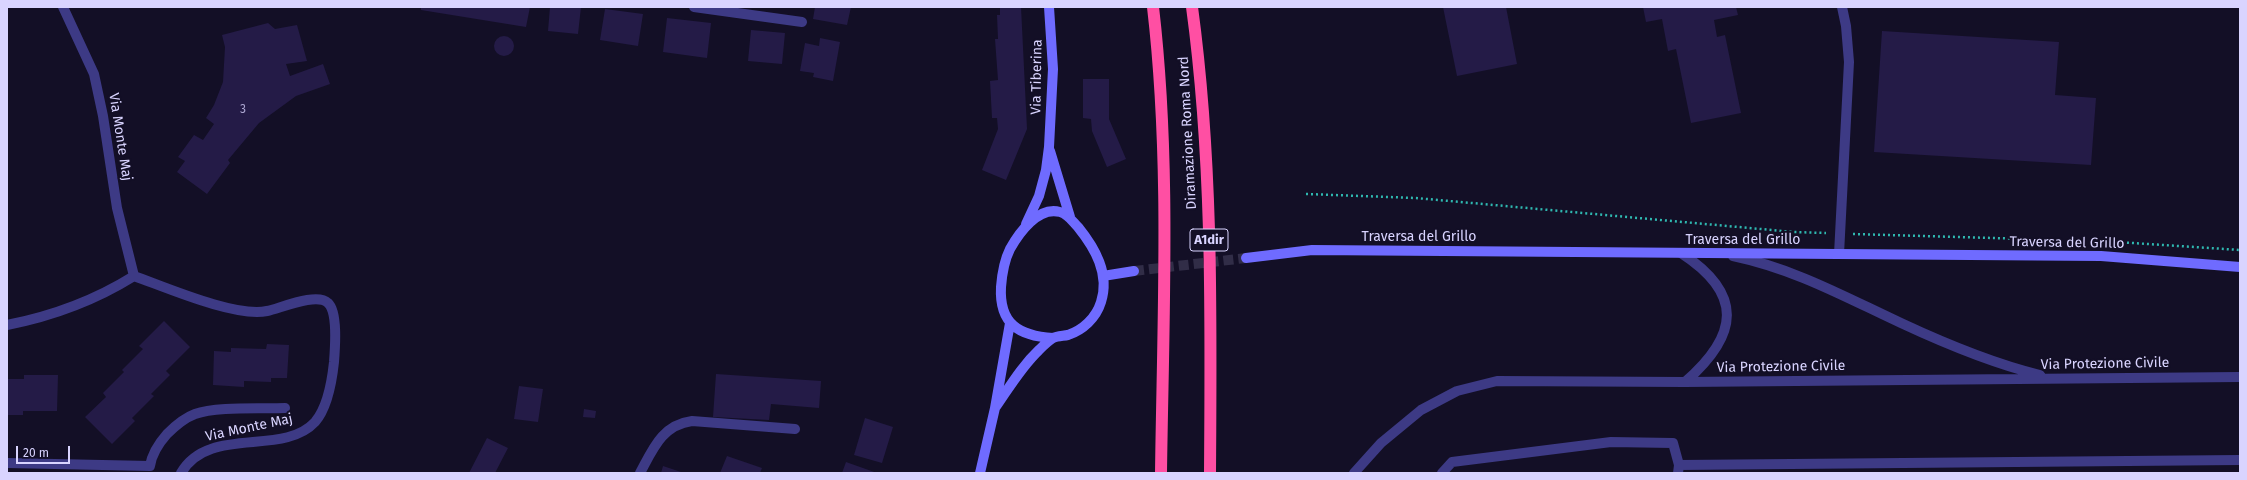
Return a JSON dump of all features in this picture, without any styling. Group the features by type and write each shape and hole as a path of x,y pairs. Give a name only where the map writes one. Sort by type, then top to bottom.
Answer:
{"highway":[{"name":"Diramazione Roma Nord","path":"1153,7 1161,93 1164,169 1161,473"},
{"name":"Diramazione Roma Nord","path":"1192,7 1202,99 1211,289 1210,473"}],"main road":[{"name":"Via Tiberina","path":"1049,147 1070,217 1095,251 1103,276 1104,293 1101,304 1090,320 1076,332 1053,338 1031,335 1010,323 1002,306 1002,276 1009,251 1026,226 1039,196 1045,175 1049,147 1053,69 1050,7"},
{"name":"Via Tiberina","path":"1026,226 1048,212 1062,212 1070,217"},
{"name":"Traversa del Grillo","path":"1246,258 1312,250 2101,256 2240,267"},
{"path":"1103,276 1134,271"},
{"path":"980,473 995,408 1010,323"},
{"path":"995,408 1020,372 1053,338"}],"street":[{"name":"Via Monte Maj","path":"63,7 94,74 103,116 118,208 134,276 242,312 268,311 318,299 328,302 334,312 332,373 324,404 314,423 305,429 287,436 233,444 206,451 188,463 181,473"},
{"path":"694,7 802,22"},
{"path":"1839,254 1849,62 1846,26 1842,7"},
{"path":"1681,253 1710,277 1723,296 1726,307 1726,326 1719,345 1704,365 1685,382"},
{"path":"1723,253 1779,267 1822,284 1900,322 1975,355 2013,368 2052,378"},
{"path":"7,325 63,311 101,295 134,276"},
{"name":"Via Protezione Civile","path":"1354,473 1380,443 1421,410 1448,395 1477,384 1510,380 1685,382 2240,377"},
{"name":"Via Monte Maj","path":"7,463 150,470 153,455 161,441 174,427 189,416 207,411 284,408"},
{"path":"640,473 662,435 678,424 692,421 795,429"},
{"path":"1442,473 1452,462 1611,442 1673,443 1679,469 2240,460"}],"path":[{"path":"1306,194 1416,198 1794,232 2066,240"},
{"path":"2114,242 2240,250"}],"building":[{"path":"421,7 530,7 526,27 421,10"},
{"path":"550,7 581,7 578,34 548,31"},
{"path":"815,7 851,7 847,25 813,19"},
{"path":"1000,7 1021,7 1027,129 1006,180 982,170 998,129 997,118 992,118 990,81 998,80 995,39 998,39 997,15 1000,15"},
{"path":"1443,7 1506,7 1517,64 1457,76"},
{"path":"1643,7 1736,7 1738,15 1714,20 1717,37 1725,35 1741,113 1691,123 1676,49 1668,51 1662,19 1646,22"},
{"path":"605,9 643,14 638,46 600,40"},
{"path":"667,18 711,23 707,58 663,52"},
{"path":"268,23 275,29 297,25 307,61 286,64 290,76 323,64 330,84 296,96 259,123 228,160 230,163 207,194 177,172 185,161 178,157 194,135 203,140 214,124 206,118 214,105 223,82 225,47 222,35"},
{"path":"751,30 785,33 782,64 748,61"},
{"path":"1882,31 2059,42 2055,95 2096,98 2091,165 1874,152"},
{"path":"504,36 511,39 514,46 511,53 504,56 497,53 494,46 497,39"},
{"path":"820,38 840,42 833,81 813,77 814,73 800,71 805,43 819,46"},
{"path":"1083,79 1109,79 1109,119 1126,159 1107,167 1092,131 1091,119 1083,118"},
{"path":"164,321 190,347 166,371 170,375 151,394 154,396 132,418 135,421 112,444 85,417 106,397 103,393 124,372 122,370 143,349 139,346"},
{"path":"267,344 289,345 287,378 271,378 271,382 244,381 244,387 213,385 214,351 231,352 231,348 266,349"},
{"path":"716,374 821,381 819,408 771,404 769,420 713,417"},
{"path":"24,375 58,375 57,411 23,411 23,415 7,415 7,379 24,379"},
{"path":"519,386 543,389 538,422 514,419"},
{"path":"584,409 596,411 595,418 583,417"},
{"path":"865,418 893,427 882,463 854,455"},
{"path":"487,438 508,448 495,473 469,473"},
{"path":"727,456 762,468 760,473 720,473"},
{"path":"846,462 877,473 842,473"},
{"path":"663,466 684,473 661,473"}],"tunnel":[{"path":"1134,271 1246,258"}]}
